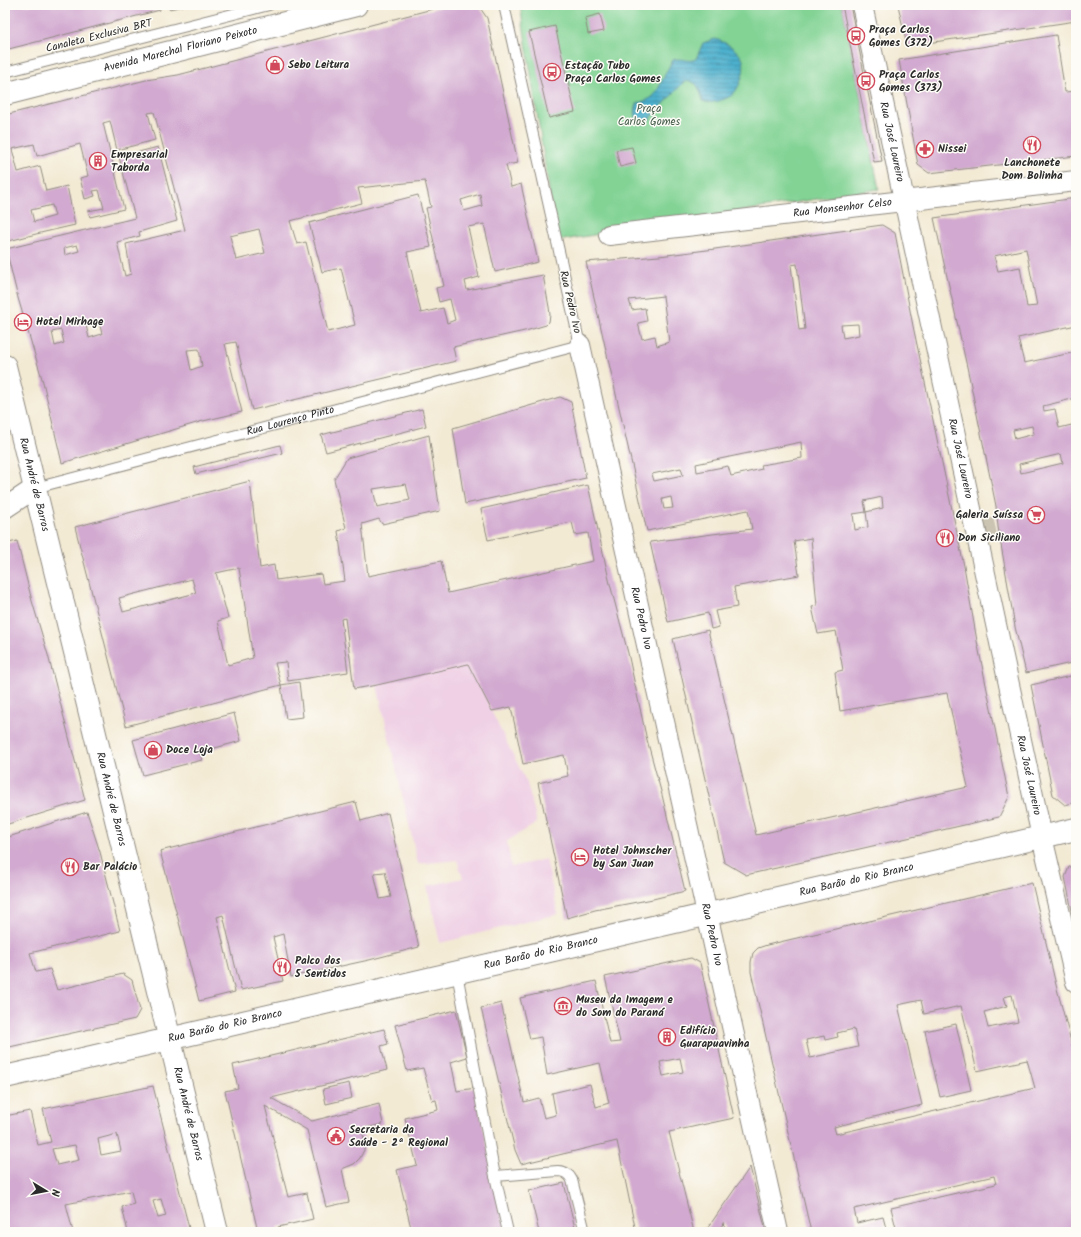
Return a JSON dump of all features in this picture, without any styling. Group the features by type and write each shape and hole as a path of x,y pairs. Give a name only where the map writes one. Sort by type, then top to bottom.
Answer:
{"street":[{"name":"Avenida Marechal Floriano Peixoto","path":"5,94 356,5"},
{"name":"Rua José Loureiro","path":"862,5 1042,837 1076,982"},
{"name":"Rua Monsenhor Celso","path":"609,235 1076,181"},
{"name":"Rua Pedro Ivo","path":"580,344 778,1232"},
{"name":"Rua André de Barros","path":"5,366 218,1232"},
{"name":"Rua Lourenço Pinto","path":"5,508 35,488"},
{"name":"Rua Barão do Rio Branco","path":"5,1077 1076,829"}],"lane":[{"name":"Canaleta Exclusiva BRT","path":"5,72 269,5"},
{"name":"Rua Pedro Ivo","path":"504,5 580,344"},
{"name":"Rua Lourenço Pinto","path":"35,488 580,344"},
{"path":"457,973 508,1232"},
{"path":"496,1176 564,1171 572,1180 585,1232"}],"shaded area":[{"path":"468,664 527,783 537,823 507,841 511,867 546,859 558,914 440,943 427,886 463,878 457,860 418,864 377,685"}],"green space":[{"name":"Praça Carlos Gomes","path":"520,5 842,5 879,189 557,241"}],"water":[{"name":"Praça Carlos Gomes","path":"715,39 730,46 737,51 742,58 744,67 742,78 735,92 722,100 706,102 703,101 696,84 693,82 684,82 647,122 644,124 639,123 635,114 637,104 651,98 655,94 673,60 696,59 703,43"}],"building":[{"path":"5,5 159,5 160,10 5,50"},
{"path":"168,5 184,5 184,6 169,9"},
{"path":"448,5 478,5 487,18 518,163 506,165 511,187 521,184 538,262 495,272 484,224 468,227 479,277 465,281 467,290 543,275 549,307 549,322 546,325 529,330 453,347 456,361 252,410 236,342 225,344 242,412 203,421 62,463 43,382 18,298 6,249 135,218 119,157 158,147 177,221 139,232 140,236 117,242 125,276 131,274 126,244 185,230 154,112 148,113 155,140 117,150 110,121 103,123 124,209 90,217 88,211 104,208 99,190 93,191 95,196 85,199 80,178 88,176 80,144 37,156 34,144 12,149 18,172 40,166 46,191 67,186 75,225 5,242 5,115 146,80 178,75","holes":["425,181 431,207 426,208 444,286 436,288 439,302 450,299 455,320 447,323 443,308 421,313 407,252 431,247 418,195 309,223 322,272 341,268 355,325 328,332 306,242 297,244 290,221 362,203 358,188","480,194 482,206 464,211 461,200","52,205 55,216 34,222 31,210","259,229 265,253 236,260 230,236","77,245 79,251 65,255 64,248","99,322 102,334 89,338 86,325","61,330 64,343 55,346 52,332","199,349 202,366 191,370 187,350"]},
{"path":"842,5 850,5 882,161 874,162"},
{"path":"898,5 1076,5 1076,8 1074,8 1076,21 907,46"},
{"path":"600,14 604,31 588,34 585,18"},
{"name":"Estação Tubo Praça Carlos Gomes","path":"555,26 575,112 549,118 529,32"},
{"path":"1074,32 1076,32 1076,43 1075,43"},
{"path":"1056,35 1065,92 1076,91 1076,156 929,173 918,165 899,60"},
{"path":"632,147 636,163 620,167 616,150"},
{"path":"1076,198 1076,325 1018,338 1024,363 1076,352 1076,398 1043,406 1044,411 1055,409 1059,428 1076,424 1076,662 1026,673 1015,627 998,527 996,506 934,218","holes":["1026,249 1037,306 1027,307 1020,267 998,271 994,256","1032,426 1034,434 1015,439 1013,430","1061,454 1063,463 1021,473 1019,464"]},
{"path":"882,225 895,233 913,326 964,566 977,641 1009,797 999,817 746,875 724,862 673,639 708,630 756,835 968,787 947,693 840,711 835,672 843,670 836,631 818,634 812,607 817,606 811,538 794,541 799,575 734,587 737,607 715,611 719,627 711,629 708,613 668,622 650,542 752,529 748,510 647,531 586,262 659,256","holes":["797,264 805,329 799,330 791,265","663,296 669,342 657,346 655,336 642,339 638,323 647,321 645,308 632,310 629,300","858,324 859,335 843,338 841,325","801,442 802,458 761,465 762,469 731,476 728,466 697,472 696,464","681,468 683,475 654,481 652,474","671,497 673,508 664,509 662,499","882,497 883,508 866,512 864,501","866,512 868,527 855,530 853,514"]},
{"path":"560,397 571,402 586,478 465,504 453,428"},
{"path":"422,409 426,426 326,452 321,435"},
{"path":"429,435 440,511 382,524 379,519 362,524 368,576 441,561 448,593 593,561 588,533 575,535 572,522 488,540 481,509 588,485 646,736 685,891 653,899 595,910 567,918 538,783 568,776 564,755 523,764 511,707 492,711 468,664 354,689 345,618 341,619 348,672 288,681 286,662 275,663 281,685 126,726 75,527 250,481 260,568 274,565 276,580 321,574 323,584 345,581 338,531 346,528 334,479 347,458","holes":["406,484 410,500 377,507 373,489","239,568 253,658 228,665 218,621 228,618 216,573","192,579 196,593 123,612 119,598"]},
{"path":"280,445 282,453 196,474 194,467"},
{"path":"17,541 85,800 5,825 5,544"},
{"path":"1075,675 1076,705 1074,705 1076,716 1076,802 1065,805 1053,795 1031,685"},
{"path":"299,682 303,717 286,719 281,685"},
{"path":"234,713 241,741 200,752 202,760 143,775 133,740"},
{"path":"356,802 361,821 388,813 419,947 369,960 291,977 283,934 273,937 283,981 241,990 223,915 217,917 235,992 199,1001 160,851","holes":["385,872 391,897 380,899 374,873"]},
{"path":"87,812 100,852 120,931 30,953 36,972 50,969 57,990 123,974 132,980 140,1010 135,1019 5,1048 5,838"},
{"path":"1076,866 1075,925 1065,877 1069,867"},
{"path":"1032,883 1056,985 1076,1060 1076,1232 897,1232 891,1208 996,1184 994,1176 854,1209 857,1223 883,1217 887,1232 811,1232 751,972 753,953 758,948","holes":["1012,995 1018,1022 988,1028 984,1012 1007,1006 1004,997","921,1000 924,1014 961,1006 977,1071 1027,1060 1035,1088 836,1134 834,1127 922,1105 898,1005","854,1029 858,1047 810,1058 806,1040 824,1036 825,1040 838,1037 837,1033"]},
{"path":"691,958 700,963 734,1118 669,1132 694,1232 636,1232 617,1141 521,1164 515,1150 481,1008 501,1003 524,1102 539,1098 544,1118 556,1115 552,1093 590,1084 596,1107 609,1103 600,1063 547,1075 541,1037 530,1039 520,998 596,981 610,1043 620,1042 605,977","holes":["680,1058 683,1072 663,1076 660,1062"]},
{"path":"456,1010 467,1057 451,1062 457,1091 475,1088 506,1232 412,1232 397,1170 417,1165 405,1118 438,1110 436,1100 432,1101 423,1068 407,1071 395,1025"},
{"path":"956,1024 971,1090 940,1097 925,1031"},
{"name":"Secretaria da Saúde - 2ª Regional","path":"384,1029 388,1044 381,1046 387,1070 271,1098 312,1121 379,1104 383,1124 361,1129 365,1141 364,1150 360,1158 354,1164 342,1169 349,1202 326,1207 307,1130 265,1106 288,1197 307,1193 313,1219 278,1227 279,1232 258,1232 225,1091 238,1088 233,1065"},
{"path":"349,1083 352,1098 326,1104 323,1089"},
{"path":"153,1086 190,1232 128,1232 122,1207 134,1204 131,1191 66,1204 73,1232 5,1232 5,1116 30,1111 38,1145 51,1142 43,1109","holes":["117,1134 121,1151 101,1155 98,1139","75,1145 79,1160 57,1165 52,1149","161,1199 166,1216 158,1218 153,1201"]},
{"path":"750,1167 766,1232 726,1232 724,1222 718,1232 705,1232"},
{"path":"564,1183 576,1232 539,1232 529,1191"}],"tunnel":[{"path":"976,532 998,527"}],"place":[{"name":"Praça Carlos Gomes (372)","path":"856,36"},
{"name":"Sebo Leitura","path":"275,65"},
{"name":"Estação Tubo Praça Carlos Gomes","path":"552,72"},
{"name":"Praça Carlos Gomes (373)","path":"866,81"},
{"name":"Lanchonete Dom Bolinha","path":"1032,145"},
{"name":"Nissei","path":"925,149"},
{"name":"Empresarial Taborda","path":"98,161"},
{"name":"Hotel Mirhage","path":"23,322"},
{"name":"Galeria Suíssa","path":"1036,515"},
{"name":"Don Siciliano","path":"945,538"},
{"name":"Doce Loja","path":"153,750"},
{"name":"Hotel Johnscher by San Juan","path":"580,857"},
{"name":"Bar Palácio","path":"70,867"},
{"name":"Palco dos 5 Sentidos","path":"282,967"},
{"name":"Museu da Imagem e do Som do Paraná","path":"563,1006"},
{"name":"Edifício Guarapuavinha","path":"667,1037"},
{"name":"Secretaria da Saúde - 2ª Regional","path":"336,1136"}]}
